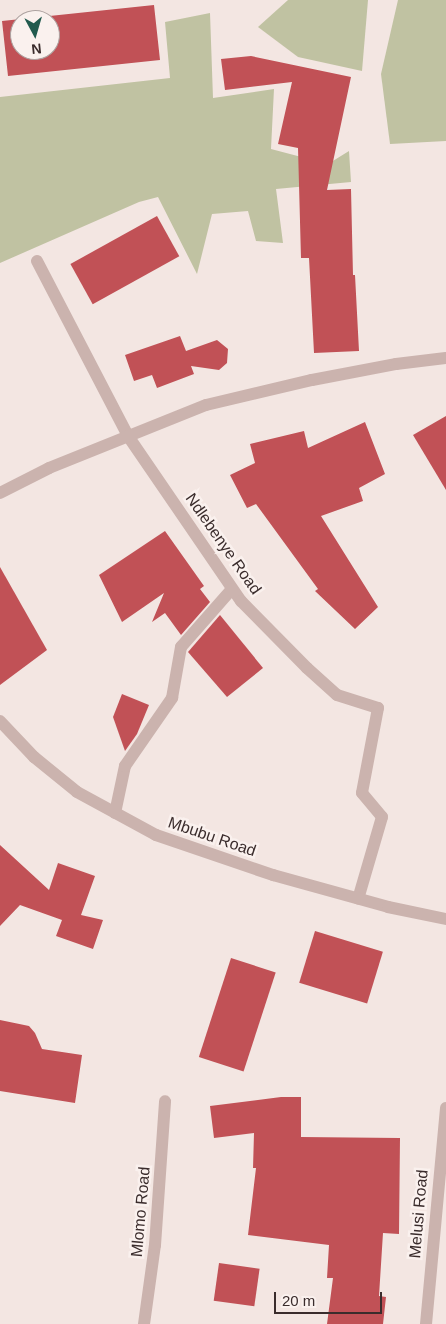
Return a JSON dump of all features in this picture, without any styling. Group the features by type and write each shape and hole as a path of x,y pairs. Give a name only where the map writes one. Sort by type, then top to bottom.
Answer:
{"street":[{"name":"Ndlebenye Road","path":"37,261 128,436 241,601 307,668 337,695 378,708 362,793 382,817 358,899"},
{"path":"0,493 49,468 206,405 312,380 396,364 446,358"},
{"path":"115,813 125,766 172,698 181,647 232,588"},
{"name":"Mbubu Road","path":"0,721 34,757 77,792 156,835 273,875 358,899 446,919"},
{"name":"Mlomo Road","path":"144,1324 156,1244 165,1102"},
{"name":"Melusi Road","path":"426,1324 446,1108"}],"green space":[{"path":"288,0 368,0 362,71 298,57 258,27"},
{"path":"398,0 446,0 446,141 390,144 381,74"},
{"path":"210,13 213,98 274,89 271,149 328,164 349,151 351,182 276,189 283,243 256,241 248,211 212,214 197,274 158,197 139,202 0,263 0,97 170,78 165,22"}],"building":[{"path":"154,5 160,60 8,76 2,21 10,20 10,60 60,60 60,15"},
{"path":"251,56 351,77 327,190 351,189 353,275 355,275 359,351 314,353 309,258 301,258 298,148 278,144 292,82 225,90 221,59"},
{"path":"157,216 179,256 93,304 70,264"},
{"path":"180,336 186,351 217,340 228,349 227,363 219,370 191,366 194,374 157,388 152,375 134,381 125,355"},
{"path":"446,416 446,490 413,435"},
{"path":"365,422 385,474 359,488 363,501 321,516 378,607 355,629 315,591 318,589 256,504 247,508 230,475 255,463 250,444 304,431 308,448"},
{"path":"165,531 204,586 200,589 210,602 181,635 165,613 152,622 164,593 122,622 99,575"},
{"path":"0,567 47,650 0,685"},
{"path":"220,615 263,668 227,697 188,652"},
{"path":"122,694 149,705 137,734 125,751 113,717"},
{"path":"0,845 49,890 58,863 95,876 81,915 103,920 93,949 56,936 62,920 20,905 0,926"},
{"path":"315,931 383,952 367,1003 299,983"},
{"path":"231,958 276,973 244,1071 199,1057"},
{"path":"0,1020 29,1026 35,1033 42,1049 82,1055 75,1103 0,1091"},
{"path":"281,1097 301,1097 301,1137 400,1138 399,1234 383,1233 379,1296 386,1297 383,1324 327,1324 333,1278 327,1278 329,1245 248,1235 256,1168 253,1168 254,1133 214,1138 210,1106"},
{"path":"219,1263 260,1269 254,1306 214,1301"}]}
